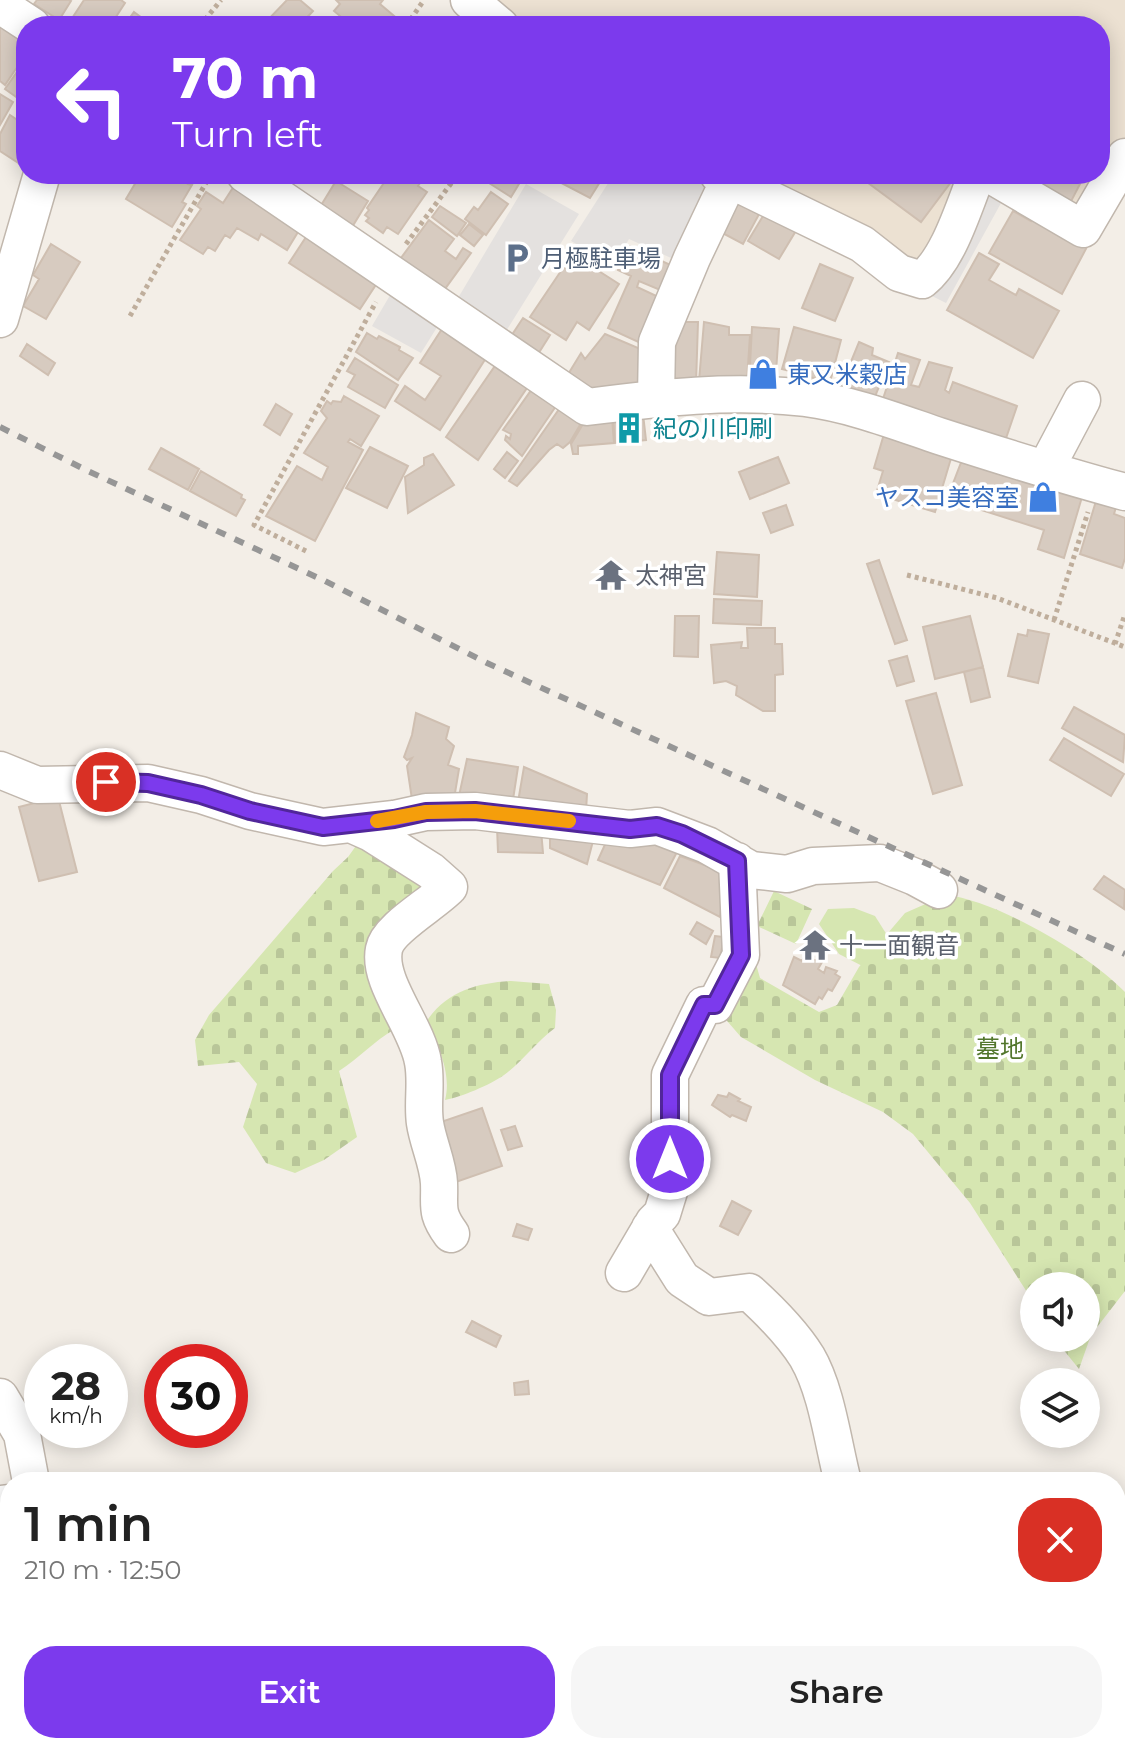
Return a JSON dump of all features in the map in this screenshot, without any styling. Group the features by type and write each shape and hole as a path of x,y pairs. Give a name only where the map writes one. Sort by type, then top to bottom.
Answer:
{"street":[{"path":"469,0 488,16"},
{"path":"0,5 17,16"},
{"path":"1110,183 1125,157"},
{"path":"3,296 39,184"},
{"path":"260,184 587,407 656,398 754,395 806,398 859,410 1111,488"},
{"path":"656,398 657,342 720,184"},
{"path":"738,184 862,244 899,273 922,280 942,258 973,184"},
{"path":"1006,184 1083,229 1109,184"},
{"path":"1045,470 1082,400"},
{"path":"0,770 37,785 148,783 323,827 426,812 475,811 630,829 657,826 682,834 751,870 787,874 813,866 880,863 939,890"},
{"path":"353,825 431,871 449,887 437,900 394,932 384,945 382,966 416,1038 423,1062 425,1121 439,1182 437,1204 451,1234"},
{"path":"624,1273 650,1228 662,1214 670,1188 670,1075 704,1005 715,1005 741,955 737,861"},
{"path":"650,1228 682,1279 709,1297 749,1292 771,1312 807,1357 819,1386 840,1472"},
{"path":"0,1397 22,1434 29,1472"}],"path":[{"path":"208,16 221,0"},
{"path":"130,316 205,184"},
{"path":"306,551 254,525 391,274 395,258 450,184"},
{"path":"1054,620 1111,488"},
{"path":"907,575 997,598 1125,647"},
{"path":"1115,644 1125,614"}],"shaded area":[{"path":"491,0 1125,0 1125,149 1110,175 1110,16 511,16"},
{"name":"月極駐車場","path":"526,184 579,214 503,336 455,303"},
{"path":"608,184 710,184 717,188 680,262 629,239 614,265 571,241"},
{"path":"759,184 966,184 914,265"},
{"path":"980,184 988,184 1006,194 946,303 926,293"},
{"path":"1015,184 1105,184 1082,223"},
{"path":"396,285 444,316 421,353 372,326"}],"green space":[{"path":"363,836 434,878 399,922 395,1029 339,1071 357,1137 324,1160 295,1173 266,1163 243,1127 257,1084 239,1062 198,1066 195,1040 209,1015"},
{"path":"774,891 812,909 796,944 757,926"},
{"name":"墓地","path":"946,895 990,907 1066,946 1125,992 1125,1291 1100,1323 1100,1272 1020,1272 1020,1281 970,1203 913,1134 883,1112 815,1080 741,1037 721,1014 756,964 760,978 819,1012 837,1005 859,967 905,913"},
{"path":"854,908 875,916 887,935 872,971 839,954 819,924 828,909"},
{"path":"511,981 549,984 556,1010 555,1028 504,1075 475,1090 445,1100 445,1070 426,1022 452,996 474,987"},
{"name":"墓地","path":"1065,1352 1085,1352 1078,1368"}],"building":[{"path":"37,0 71,1 62,16 53,16 34,4"},
{"path":"84,0 121,0 125,3 117,16 74,16"},
{"path":"287,0 300,0 313,11 308,16 272,16"},
{"path":"336,0 383,0 380,4 394,16 340,16 334,11 340,4"},
{"path":"0,20 16,32 16,69 5,85 0,81"},
{"path":"16,73 16,97 5,89"},
{"path":"0,94 13,102 0,125"},
{"path":"10,115 16,119 16,161 0,151 0,134"},
{"path":"135,184 192,185 182,202 186,204 172,227 126,199"},
{"path":"334,184 341,184 368,201 349,232 317,212"},
{"path":"383,184 419,184 427,192 398,234 387,227 383,233 366,221 369,218 365,215 369,210 367,208"},
{"path":"491,184 519,184 511,197"},
{"path":"563,184 599,184 590,198"},
{"path":"870,184 950,184 921,222"},
{"path":"1021,184 1080,184 1067,209"},
{"path":"234,186 301,227 287,250 261,234 258,240 237,228 230,238 225,235 215,251 208,247 203,254 180,240 201,209 197,206 206,192 223,203"},
{"path":"736,188 765,203 743,244 715,229"},
{"path":"491,192 508,204 486,235 465,219 474,207 478,210"},
{"path":"440,206 466,223 457,236 432,217"},
{"path":"769,206 800,224 779,259 748,241"},
{"path":"1013,211 1031,221 1034,215 1088,245 1062,294 989,253"},
{"path":"429,220 454,239 445,251 456,259 463,248 471,253 442,293 398,262"},
{"path":"469,224 483,235 474,246 460,235"},
{"path":"310,231 381,277 360,309 289,263"},
{"path":"51,244 80,262 46,319 23,306 39,279 33,275"},
{"path":"629,246 677,268 665,292 639,281 637,287 667,301 647,346 608,328 631,276 618,270"},
{"path":"979,253 999,264 989,280 1016,295 1019,289 1059,311 1033,358 947,310"},
{"path":"820,264 853,278 835,321 802,308"},
{"path":"563,268 597,270 619,284 589,330 577,322 566,340 530,317"},
{"path":"523,318 550,335 533,362 506,344"},
{"path":"677,322 698,322 696,384 666,383"},
{"path":"704,322 729,327 729,335 750,335 747,381 699,381"},
{"path":"752,327 779,329 775,386 749,384"},
{"path":"794,327 841,340 830,382 809,377 807,384 799,381 801,374 782,369"},
{"path":"442,329 486,358 440,430 395,401 405,386 425,400 441,376 420,363"},
{"path":"367,333 400,347 399,350 413,358 398,380 356,352"},
{"name":"紀の川印刷","path":"605,334 650,353 644,394 587,397 564,381 581,353 585,359"},
{"path":"859,342 873,348 872,355 889,362 874,399 841,386"},
{"path":"27,344 55,363 48,375 20,356"},
{"path":"898,353 920,360 911,385 919,387 929,362 952,368 945,390 949,393 953,382 1017,406 1003,447 880,408"},
{"path":"355,358 398,385 385,408 348,387 355,375 347,371"},
{"path":"497,363 529,385 478,460 446,437"},
{"path":"532,389 556,406 522,456 505,440 506,436 510,439 511,434 503,430"},
{"path":"344,396 379,416 361,446 350,439 348,442 363,450 315,541 266,516 297,466 322,480 328,467 304,453 327,418 321,411 327,401 331,404 333,401 341,402"},
{"path":"276,404 292,414 280,435 264,425"},
{"path":"562,405 583,420 570,442 563,448 557,444 549,450 517,486 509,481"},
{"name":"紀の川印刷","path":"643,414 646,440 615,443 613,417"},
{"path":"612,418 614,443 578,446 578,454 573,454 571,444 586,419"},
{"path":"884,434 952,455 935,512 876,494 883,471 874,468"},
{"path":"370,447 408,466 387,508 346,488"},
{"path":"161,448 199,469 188,490 149,469"},
{"path":"507,452 518,461 505,478 494,469"},
{"path":"433,454 454,485 408,513 405,477 424,465 424,458"},
{"path":"778,457 789,483 750,499 739,472"},
{"path":"962,460 1082,497 1064,558 1038,549 1044,530 947,499"},
{"path":"201,471 242,495 241,498 245,500 236,516 190,491"},
{"path":"1096,501 1116,507 1114,514 1125,518 1122,568 1080,554"},
{"path":"786,505 793,525 771,533 763,513"},
{"path":"717,552 759,555 757,597 714,594"},
{"path":"879,560 907,640 895,644 867,564"},
{"path":"714,599 762,601 761,625 713,623"},
{"path":"675,616 699,616 698,657 674,656"},
{"path":"970,616 983,667 935,679 923,627"},
{"path":"747,628 775,628 775,644 782,644 783,674 775,675 775,711 763,711 736,695 737,686 726,681 714,683 711,645 742,642 741,648 748,648"},
{"path":"1028,630 1049,634 1038,683 1008,676 1018,634 1027,636"},
{"path":"907,656 914,681 897,686 889,661"},
{"path":"983,667 990,697 971,702 964,672"},
{"path":"936,693 962,785 933,794 906,701"},
{"path":"1074,707 1125,735 1123,762 1062,728"},
{"path":"416,713 449,727 446,739 454,746 448,765 459,769 453,805 413,806 407,766 412,758 407,760 404,757"},
{"path":"1064,738 1124,774 1111,796 1050,760"},
{"path":"467,759 518,767 512,806 457,805"},
{"path":"524,767 587,794 586,811 518,802"},
{"path":"58,797 77,872 39,881 19,807"},
{"path":"497,827 541,830 543,853 498,852"},
{"path":"550,829 594,837 587,864 550,848"},
{"path":"607,840 680,846 660,885 598,860"},
{"path":"680,856 726,873 720,917 664,888"},
{"path":"1104,876 1125,890 1124,909 1094,889"},
{"path":"697,922 713,931 706,944 690,934"},
{"path":"715,936 724,937 720,958 711,957"},
{"path":"794,957 802,961 804,957 822,962 818,969 824,973 826,967 837,971 835,974 840,977 832,991 828,989 815,1004 783,985"},
{"path":"729,1093 751,1107 746,1121 732,1115 730,1117 712,1105 718,1095 727,1097"},
{"path":"482,1108 502,1166 453,1183 432,1125"},
{"path":"515,1126 522,1146 508,1150 501,1130"},
{"path":"732,1201 751,1211 738,1235 720,1226"},
{"path":"517,1224 532,1229 528,1240 513,1236"},
{"path":"472,1321 501,1336 496,1347 466,1332"},
{"path":"528,1381 529,1394 515,1395 514,1383"}],"railway":[{"path":"0,427 325,581 487,663 1125,954"}],"slow traffic":[{"path":"377,821 426,812 475,811 569,821"}],"place":[{"name":"月極駐車場","path":"517,258"},
{"name":"東又米穀店","path":"763,374"},
{"name":"紀の川印刷","path":"629,428"},
{"name":"ヤスコ美容室","path":"1043,497"},
{"name":"太神宮","path":"611,575"},
{"name":"十一面観音","path":"815,945"}],"route":[{"path":"106,782 148,783 323,827 426,812 475,811 630,829 657,826 682,834 737,861 741,955 715,1005 704,1005 670,1075 670,1159"}]}
